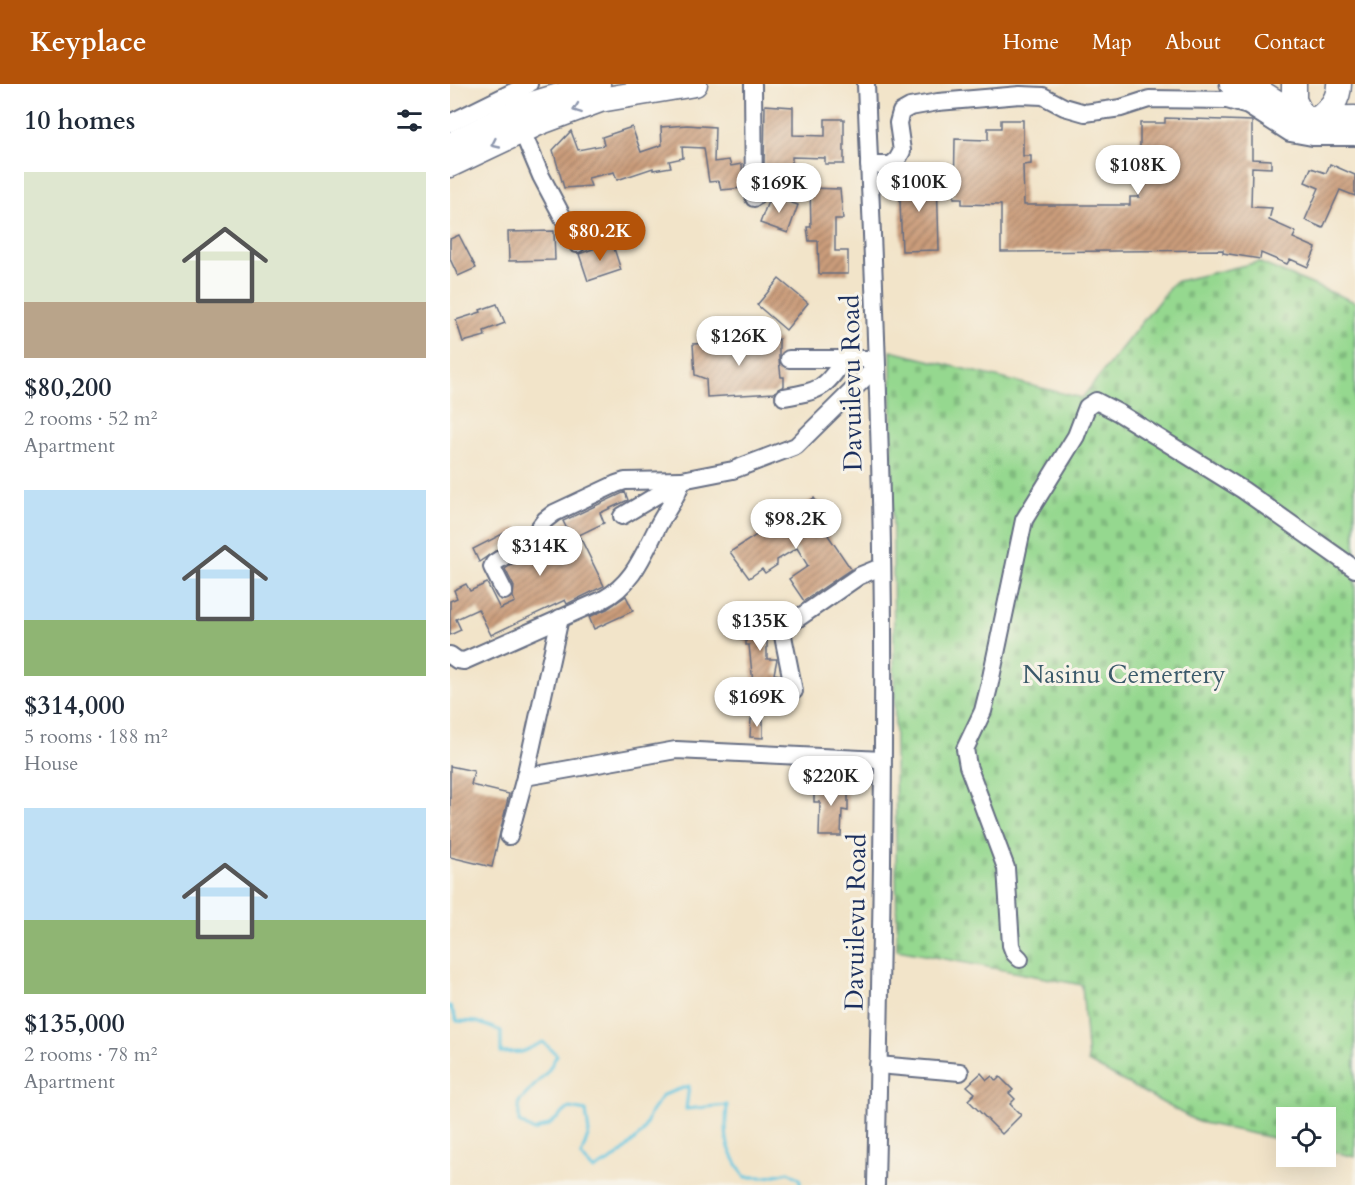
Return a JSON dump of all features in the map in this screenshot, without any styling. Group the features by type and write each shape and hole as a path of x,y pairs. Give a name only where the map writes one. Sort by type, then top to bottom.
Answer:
{"highway":[{"path":"450,145 524,91 598,84"},
{"path":"450,165 522,131 600,100 695,84"},
{"path":"1232,84 1260,92 1286,110 1310,118 1355,118"},
{"path":"1294,84 1294,100 1310,118"},
{"path":"1310,118 1332,106 1339,93 1339,84"},
{"path":"1351,84 1355,86"}],"street":[{"path":"753,84 754,198"},
{"name":"Davuilevu Road","path":"866,84 882,567 882,760 876,1185"},
{"path":"450,123 524,91"},
{"path":"869,165 891,165 897,160 902,151 898,123 901,112 910,107 938,102 1020,95 1043,96 1064,107 1085,113 1121,108 1149,99 1227,100 1248,106 1290,133 1312,137 1355,137"},
{"path":"522,131 541,176 577,244"},
{"path":"789,359 844,359 876,363"},
{"path":"784,397 812,392 824,386 844,359"},
{"path":"504,591 492,567 494,563 529,542 545,520 554,513 616,484 682,480 734,470 796,446 876,363"},
{"path":"1020,959 1014,953 1011,945 1006,867 968,766 964,749 985,703 1003,628 1024,520 1076,436 1087,407 1096,401 1119,413 1243,490 1355,569"},
{"path":"622,516 682,480"},
{"path":"450,655 457,660 464,661 611,595 626,583 639,566 682,480"},
{"path":"794,691 783,636 784,627 860,576 882,567"},
{"path":"509,836 525,777 560,618"},
{"path":"525,777 676,750 882,760"},
{"path":"878,1065 960,1072"}],"green space":[{"name":"Nasinu Cemertery","path":"1258,262 1355,302 1355,1157 1336,1152 1336,1107 1276,1107 1276,1139 1198,1122 1088,1062 1082,985 897,950 891,351 1082,398 1174,282"}],"building":[{"path":"765,105 793,107 793,135 825,136 825,119 844,119 844,164 825,164 825,158 792,157 792,167 764,165"},
{"path":"1165,118 1252,121 1252,159 1271,160 1271,168 1252,167 1251,207 1272,208 1269,220 1296,232 1293,238 1316,248 1308,267 1290,259 1287,264 1261,253 1260,259 1223,253 1223,250 1001,252 1001,205 962,204 962,198 954,198 955,139 988,140 988,128 1001,128 1001,120 1023,120 1023,156 1031,156 1031,164 1023,165 1024,205 1130,205 1130,197 1139,197 1139,161 1131,161 1131,153 1140,153 1140,123 1165,123"},
{"path":"687,125 715,127 714,162 729,160 731,166 742,164 743,188 721,190 719,181 709,182 704,148 682,147 683,158 669,161 671,167 653,170 653,168 617,180 614,172 588,178 591,186 564,188 553,150 571,131 578,150 604,145 602,137 632,127 641,152 662,145 661,127"},
{"path":"1330,164 1355,175 1355,196 1340,190 1323,228 1305,220 1319,188 1305,182 1311,168 1326,173"},
{"path":"937,175 939,250 902,251 899,176"},
{"path":"810,188 840,189 843,219 835,219 835,251 848,251 848,274 819,274 818,241 809,241 807,227 811,227"},
{"path":"770,196 798,205 788,233 760,223"},
{"path":"554,231 555,260 509,261 508,232"},
{"path":"459,235 476,268 458,276 450,259 450,239"},
{"path":"612,242 621,270 588,281 579,254"},
{"path":"779,279 808,303 786,330 757,305"},
{"path":"497,304 505,323 484,331 485,336 463,342 456,320"},
{"path":"779,339 779,360 784,386 774,393 707,397 706,379 695,375 693,344"},
{"path":"625,492 628,500 600,513 604,523 579,535 604,586 567,604 565,600 491,635 478,609 456,619 461,630 450,635 450,601 457,598 454,590 466,584 470,591 487,583 500,609 515,602 514,587 505,569 535,549 569,533 563,521"},
{"path":"814,498 830,523 823,528 851,569 804,601 789,579 808,566 797,548 777,560 777,565 765,573 762,569 749,578 730,552"},
{"path":"516,527 520,534 479,562 473,549"},
{"path":"626,596 633,611 594,629 589,617 607,609"},
{"path":"762,608 764,621 769,621 770,639 767,638 767,659 777,659 774,674 780,675 781,692 754,693 749,645 746,645 746,640 741,640 739,624 744,622 742,611"},
{"path":"751,719 763,719 763,738 750,737"},
{"path":"450,766 474,771 471,785 509,794 492,867 450,857"},
{"path":"814,781 844,782 844,794 848,794 848,811 842,810 841,836 819,836 820,802 814,802"},
{"path":"981,1073 987,1080 992,1076 996,1081 1000,1077 1013,1090 1009,1093 1015,1099 1010,1104 1021,1115 1002,1134 968,1100 975,1093 967,1086"}],"waterway":[{"path":"450,1006 457,1021 477,1022 501,1031 501,1053 522,1052 543,1042 557,1055 548,1071 519,1102 519,1122 534,1131 549,1125 569,1108 586,1111 589,1133 581,1156 594,1170 618,1156 642,1133 651,1112 663,1095 689,1086 686,1109 727,1105 726,1136 730,1151 745,1177 767,1177 789,1172 800,1179 800,1185"}]}
